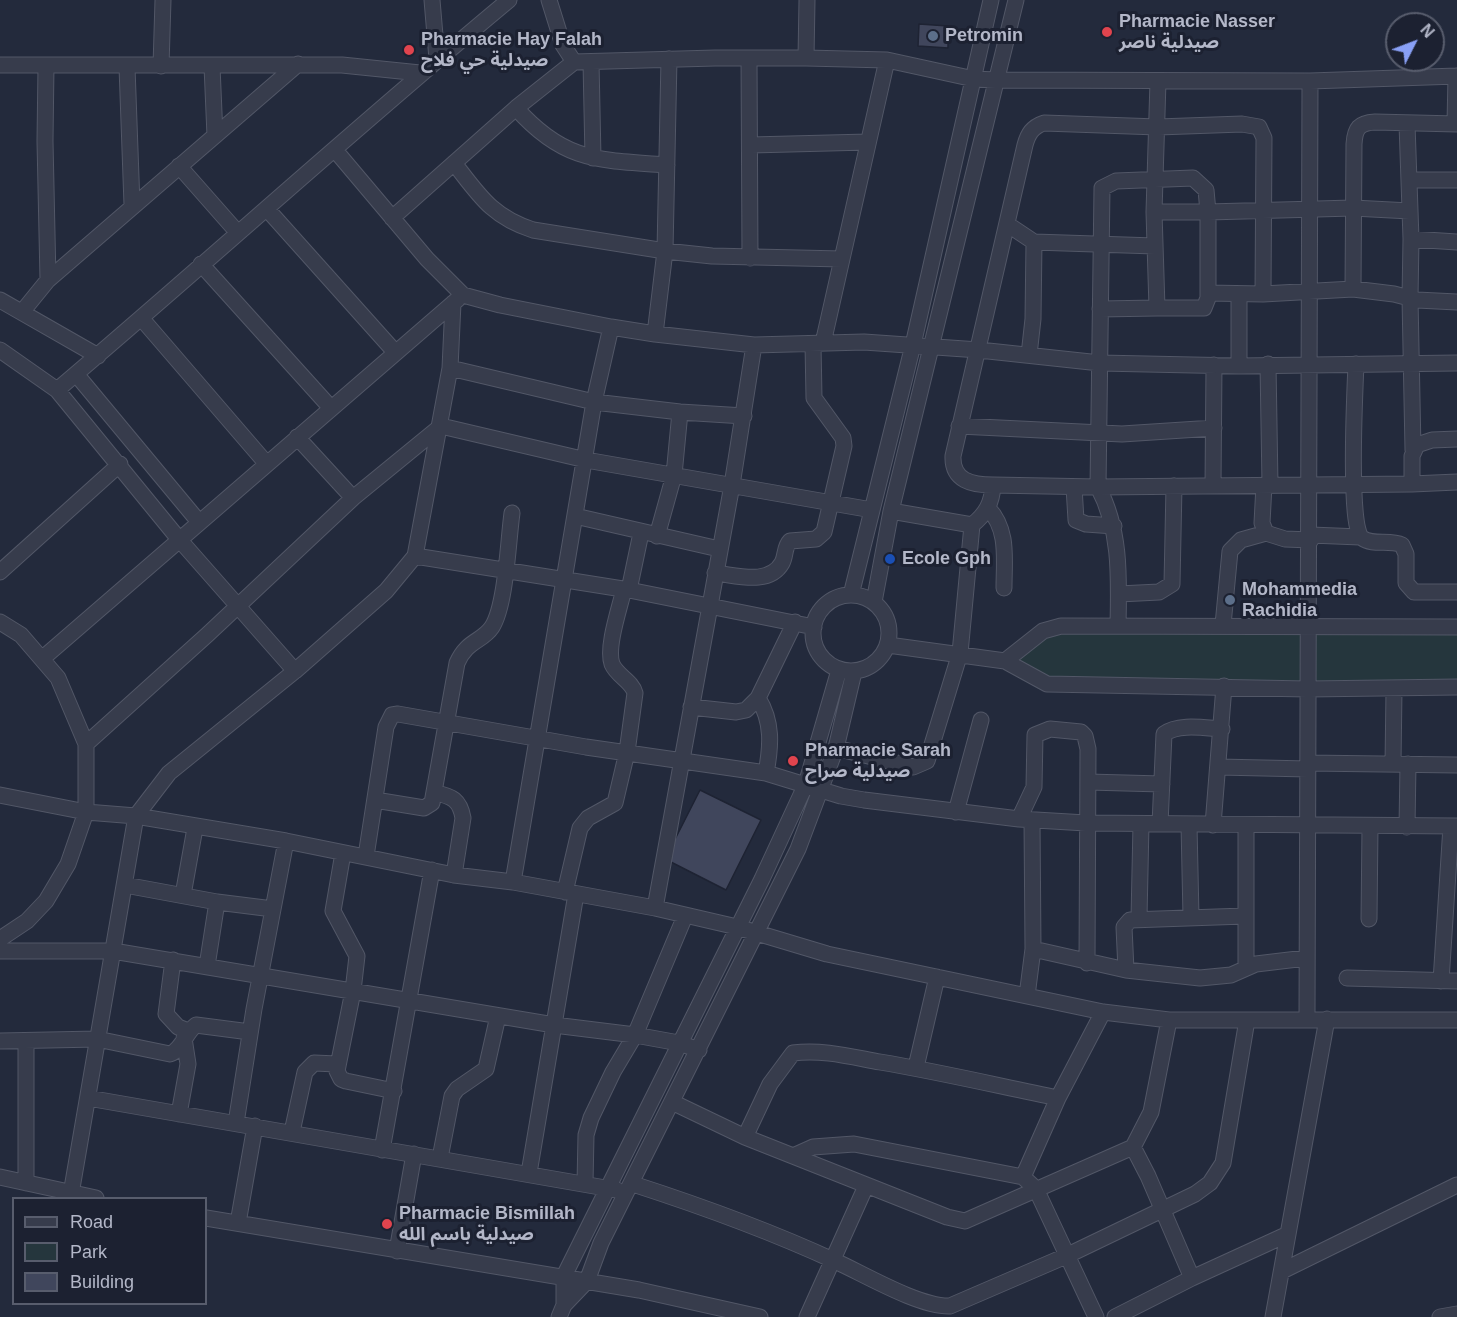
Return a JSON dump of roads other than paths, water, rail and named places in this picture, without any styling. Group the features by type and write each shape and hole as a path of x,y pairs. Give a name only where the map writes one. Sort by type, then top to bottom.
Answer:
{"street":[{"path":"161,66 163,0"},
{"path":"432,0 437,59"},
{"path":"57,390 142,319 201,264 335,150 420,73 509,0"},
{"path":"549,0 563,45 574,62"},
{"path":"806,58 807,0"},
{"path":"851,595 913,345 991,0"},
{"path":"873,602 891,511 933,346 940,304 1016,0"},
{"path":"749,58 750,258"},
{"path":"392,218 516,108 574,62 749,58 887,60 974,79 996,80 1310,81 1456,76 1456,124 1363,123 1357,128 1354,144 1353,289"},
{"path":"656,334 665,251 669,59"},
{"path":"716,573 754,578 773,573 783,562 787,544 790,541 816,539 824,532 842,459 843,438 813,398 818,344 842,259 887,60"},
{"path":"591,62 593,158"},
{"path":"0,65 127,67 297,64 365,66 420,73"},
{"path":"22,312 48,279 297,64"},
{"path":"46,66 48,279"},
{"path":"212,66 215,136"},
{"path":"127,67 132,205"},
{"path":"1157,308 1154,212 1158,81"},
{"path":"1307,1019 1306,827 1311,538 1308,363 1310,81"},
{"path":"516,108 548,140 593,158 667,165"},
{"path":"1263,294 1264,138 1259,127 1242,124 1158,127 1044,123 1035,127 1029,133 1025,145 979,350 952,456 955,471 975,485 1353,486 1457,482"},
{"path":"1407,124 1411,239 1412,484"},
{"path":"750,145 868,142"},
{"path":"335,150 458,299 656,334 754,345 933,346 1100,363 1239,366 1308,363 1457,363"},
{"path":"454,163 485,203 514,224 533,230 665,251 750,258 842,259"},
{"path":"179,166 238,233"},
{"path":"1100,309 1204,308 1208,302 1208,212 1206,190 1197,180 1116,181 1102,189 1100,245 1098,487 1110,509 1114,526 1119,594 1118,626"},
{"path":"1409,180 1457,180"},
{"path":"1154,212 1353,208 1410,211"},
{"path":"267,209 395,352"},
{"path":"1007,224 1034,242 1155,246"},
{"path":"1411,239 1457,242"},
{"path":"1029,355 1033,319 1034,242"},
{"path":"201,264 330,407"},
{"path":"1208,293 1263,294 1353,289 1410,298 1457,302"},
{"path":"1239,294 1239,366"},
{"path":"43,658 178,538 458,299"},
{"path":"71,1194 136,816 169,773 295,671 386,591 415,556 441,426 458,299"},
{"path":"0,300 98,356"},
{"path":"142,319 266,464"},
{"path":"513,882 535,738 586,460 594,402 611,327"},
{"path":"655,908 684,760 691,707 744,416 754,345"},
{"path":"0,350 57,390 120,464 178,538 295,671"},
{"path":"1266,533 1262,523 1267,485 1268,364"},
{"path":"1356,364 1353,486 1356,525 1360,537"},
{"path":"1214,365 1214,486"},
{"path":"450,368 594,402 680,412 744,416"},
{"path":"76,374 199,522"},
{"path":"657,536 674,475 680,412"},
{"path":"441,426 586,460 872,510"},
{"path":"86,744 199,643 353,498 441,426"},
{"path":"959,426 1140,434 1214,428"},
{"path":"297,437 353,498"},
{"path":"1413,450 1417,445 1432,440 1457,439"},
{"path":"0,572 120,464"},
{"path":"836,748 913,767 927,761 960,653 972,525 988,508 993,485"},
{"path":"1119,594 1159,592 1173,584 1174,486"},
{"path":"1074,487 1076,520 1086,524 1114,526"},
{"path":"988,508 997,517 1004,536 1004,588"},
{"path":"891,511 972,525"},
{"path":"375,800 424,808 432,803 457,663 464,648 490,630 494,623 505,569 512,513"},
{"path":"575,516 641,533 719,549"},
{"path":"529,1173 554,1025 580,828 588,818 615,803 627,752 635,693 632,685 615,669 611,656 641,533"},
{"path":"1223,625 1230,551 1241,540 1266,533 1285,539 1360,537 1373,542 1402,545 1406,554 1406,583 1413,592 1457,592"},
{"path":"415,556 627,590 814,627"},
{"path":"851,595 873,602 888,621 888,645 875,663 847,671 830,665 816,648 814,627 817,617 831,601 851,595"},
{"path":"0,622 21,636 43,658 58,678 86,744 86,812 78,841 68,864 46,901 27,921 0,939"},
{"path":"691,707 736,712 746,710 758,698 795,622"},
{"path":"1005,661 1050,628 1223,625 1457,627"},
{"path":"888,645 960,653 1005,661 1047,684 1394,690 1457,687"},
{"path":"561,1311 587,1281 601,1243 631,1189 798,849 836,748 847,671"},
{"path":"561,1311 564,1276 806,784 847,671"},
{"path":"1213,825 1224,686"},
{"path":"1394,690 1407,827"},
{"path":"758,698 770,728 770,750 765,773"},
{"path":"366,856 384,737 392,715 398,714 535,738 765,773 864,800 1025,820 1306,827 1454,826 1441,981"},
{"path":"956,812 981,720"},
{"path":"1160,824 1162,739 1167,732 1193,727 1222,729"},
{"path":"1027,996 1033,949 1025,820 1034,787 1035,735 1039,731 1075,730 1085,736 1088,749 1087,963"},
{"path":"1219,767 1457,765"},
{"path":"1088,782 1162,784"},
{"path":"435,793 453,798 461,809 463,818 454,874"},
{"path":"0,795 86,812 136,816 195,828 286,841 454,874 513,882 655,908 737,927 757,935 827,954 1102,1012 1169,1020 1457,1020"},
{"path":"1139,918 1141,824"},
{"path":"1189,825 1191,917"},
{"path":"1246,825 1246,967"},
{"path":"1369,919 1370,827"},
{"path":"183,895 195,828"},
{"path":"236,1123 250,1032 286,841"},
{"path":"343,853 333,912 357,956 353,991 337,1064 341,1079 394,1091"},
{"path":"382,1150 432,870"},
{"path":"125,885 217,902 273,909"},
{"path":"207,966 217,902"},
{"path":"585,1184 586,1135 591,1118 613,1072 635,1035 685,916"},
{"path":"1126,970 1124,927 1130,920 1245,916"},
{"path":"1033,949 1126,970 1208,978 1231,975 1246,967 1279,960 1306,958"},
{"path":"0,951 113,951 498,1016 635,1035 679,1043 699,1050"},
{"path":"173,960 166,1014 186,1035 188,1064 179,1114"},
{"path":"916,1067 937,976"},
{"path":"1347,978 1457,981"},
{"path":"1023,1177 1058,1098 1091,1038 1102,1012"},
{"path":"440,1158 452,1095 486,1069 498,1016"},
{"path":"1274,1317 1327,1019"},
{"path":"672,1102 745,1137 947,1217 965,1221 1133,1147 1151,1112 1169,1020"},
{"path":"88,1098 292,1132 382,1150 681,1199 834,1260 892,1288 944,1306 964,1301 1066,1256 1195,1194 1210,1183 1223,1163 1247,1020"},
{"path":"0,1041 98,1039 170,1054 177,1051 186,1035 200,1025 250,1032"},
{"path":"26,1041 26,1183"},
{"path":"745,1137 770,1084 793,1053 832,1053 916,1067 1058,1098"},
{"path":"292,1132 305,1072 314,1063 337,1064"},
{"path":"238,1223 255,1126"},
{"path":"793,1156 813,1147 854,1143 1023,1177 1036,1189 1096,1317"},
{"path":"1133,1147 1192,1278"},
{"path":"397,1251 414,1154"},
{"path":"0,1177 90,1197"},
{"path":"1282,1271 1457,1185"},
{"path":"807,1317 866,1186"},
{"path":"207,1218 397,1251 564,1276 760,1317"},
{"path":"1115,1317 1192,1278 1288,1234"},
{"path":"1440,1317 1457,1314"}],"place":[{"name":"Pharmacie Nasser صيدلية ناصر","path":"1107,32"},
{"name":"Petromin","path":"933,36"},
{"name":"Pharmacie Hay Falah صيدلية حي فلاح","path":"409,50"},
{"name":"Ecole Gph","path":"890,559"},
{"name":"Mohammedia Rachidia","path":"1230,600"},
{"name":"Pharmacie Sarah صيدلية صراح","path":"793,761"},
{"name":"Pharmacie Bismillah صيدلية باسم الله","path":"387,1224"}]}
